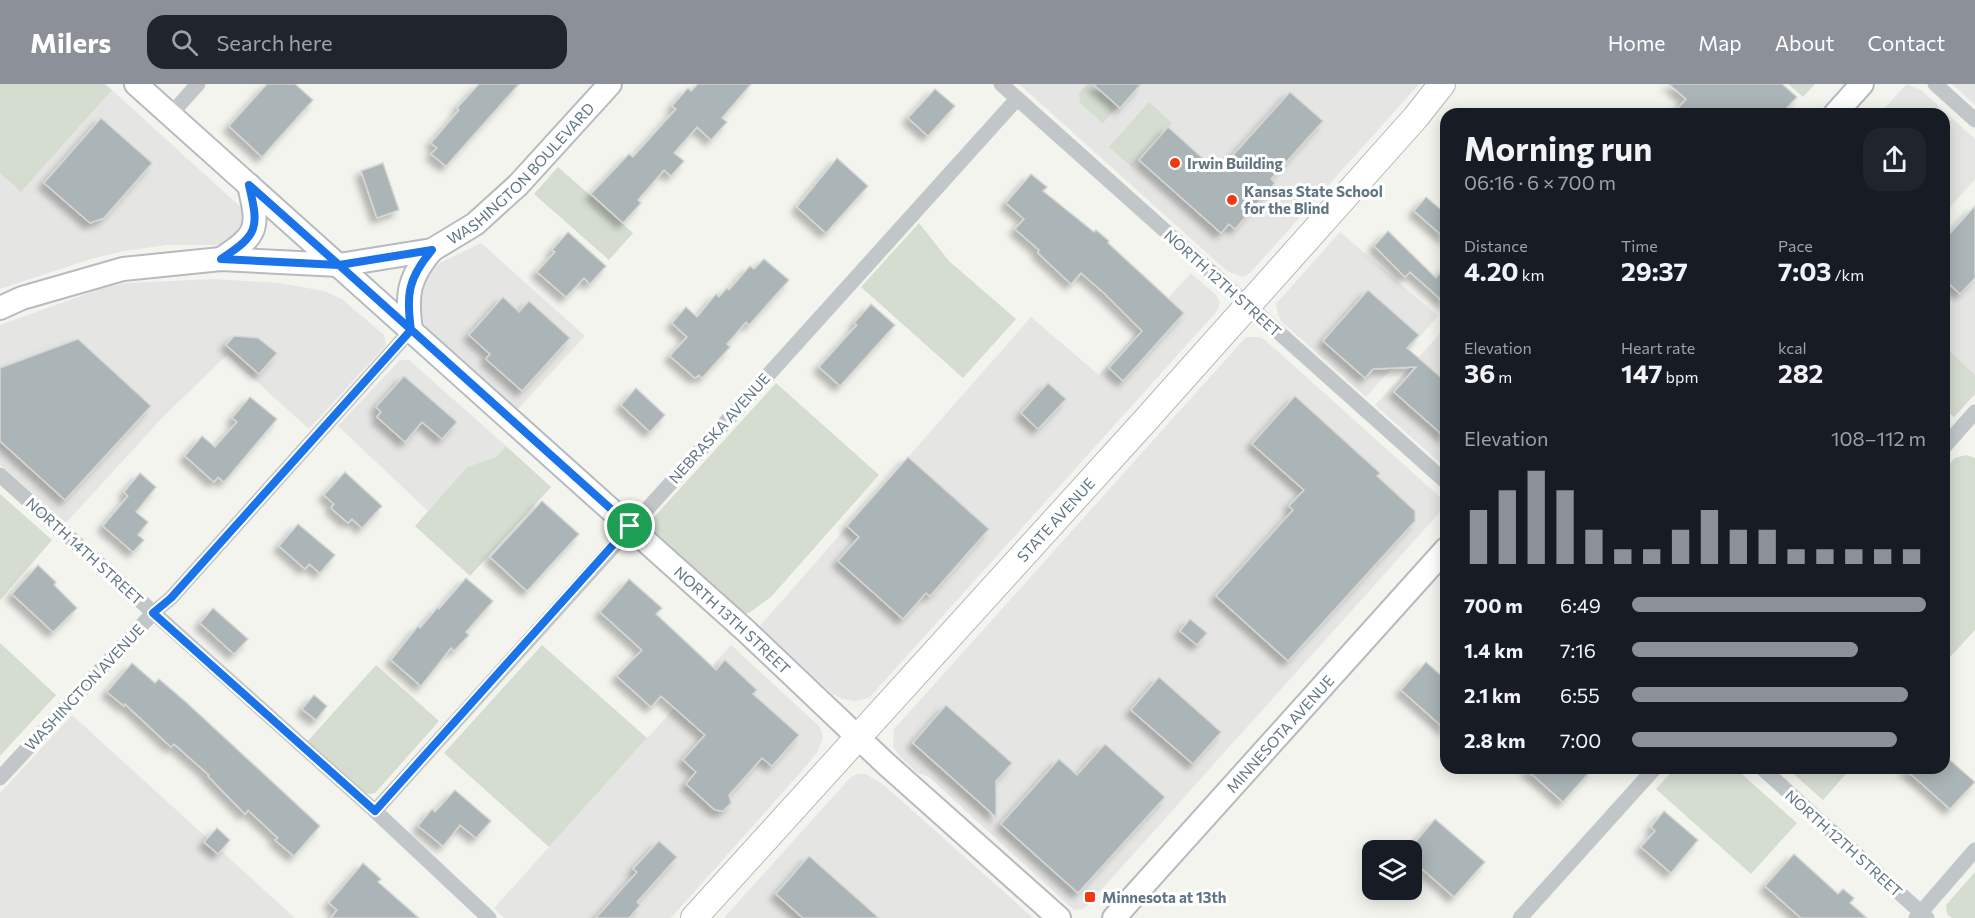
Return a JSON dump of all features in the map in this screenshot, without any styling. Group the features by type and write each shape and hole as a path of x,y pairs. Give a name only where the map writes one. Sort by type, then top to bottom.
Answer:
{"main road":[{"name":"STATE AVENUE","path":"694,918 856,736 1248,306 1416,117 1442,84"},
{"name":"STATE AVENUE","path":"1416,117 1454,84"}],"street":[{"name":"NORTH 13TH STREET","path":"136,84 630,526 746,631 856,736 1059,918"},
{"path":"171,114 198,84"},
{"name":"WASHINGTON BOULEVARD","path":"0,308 22,298 123,269 221,259 339,265 432,250 475,224 518,185 610,84"},
{"name":"NORTH 12TH STREET","path":"1001,84 1440,477"},
{"path":"1840,108 1862,84"},
{"path":"1935,84 1975,120"},
{"name":"NEBRASKA AVENUE","path":"375,811 1017,99"},
{"path":"221,259 243,244 253,232 256,215 249,185"},
{"path":"411,330 408,308 409,288 418,266 432,250"},
{"name":"WASHINGTON AVENUE","path":"0,778 153,613 171,598 411,330"},
{"path":"1950,440 1975,412"},
{"name":"NORTH 14TH STREET","path":"0,475 375,811 489,918"},
{"name":"MINNESOTA AVENUE","path":"1114,918 1440,556"},
{"path":"1520,918 1650,774"},
{"name":"NORTH 12TH STREET","path":"1768,774 1921,916"},
{"path":"1921,916 1975,850"}],"shaded area":[{"path":"0,84 105,84 112,90 21,192 0,173"},
{"name":"Kansas State School for the Blind","path":"1019,84 1419,84 1250,273 1242,277 1227,271"},
{"path":"1087,84 1093,84 1118,106 1103,123 1080,103 1079,93"},
{"path":"1788,84 1815,84 1803,97"},
{"path":"1907,84 1921,90 1941,108 1885,108"},
{"path":"1952,84 1975,84 1975,105"},
{"path":"112,90 247,213 249,225 228,245 167,245 124,251 91,259 0,289 0,173 21,192"},
{"path":"1149,102 1172,123 1132,167 1109,147"},
{"path":"1950,116 1975,139 1975,179 1950,207"},
{"path":"558,167 633,233 609,260 534,194"},
{"path":"1975,207 1975,375 1950,352 1950,234"},
{"path":"919,223 949,261 1016,319 963,378 861,287"},
{"path":"1340,232 1438,316 1366,397 1282,322 1276,304"},
{"path":"481,243 585,336 517,410 428,330 420,316 421,289 431,271 440,263"},
{"path":"1191,273 1216,295 1220,302 1217,311 869,698 856,701 842,699 833,694 759,627 1031,317 1099,375"},
{"path":"214,279 280,283 324,291 342,299 384,335 386,345 309,429 227,355 162,418 66,523 0,465 0,325 100,289 127,283"},
{"path":"1440,334 1440,463 1375,405"},
{"path":"1246,337 1260,337 1266,341 1440,498 1440,512 1084,909 1074,910 929,777 918,773 900,757 893,746 894,729"},
{"path":"1950,352 1975,375 1975,394 1954,417 1950,414"},
{"path":"400,360 409,360 506,446 496,457 467,467 428,511 338,426"},
{"path":"776,383 879,475 771,597 749,613 743,613 651,531 650,526 655,516"},
{"path":"506,446 551,487 470,576 415,526 467,467 496,457"},
{"path":"1966,455 1975,458 1975,630 1951,656 1950,463 1955,458"},
{"path":"0,494 52,540 0,600"},
{"path":"0,643 56,695 0,756"},
{"path":"542,645 647,738 549,847 444,753"},
{"path":"731,645 820,727 823,738 818,751 807,765 671,918 504,918 494,908"},
{"path":"376,665 439,721 375,793 369,794 362,792 307,742"},
{"path":"72,715 295,918 0,918 0,793"},
{"path":"866,774 884,785 1033,918 724,918 851,777"},
{"path":"1670,774 1742,774 1797,823 1751,874 1656,789"},
{"path":"1794,774 1846,774 1823,800"},
{"path":"1975,872 1975,918 1952,918 1947,914 1946,905"}],"building":[{"path":"267,84 295,84 313,100 262,157 229,126"},
{"path":"479,84 519,84 446,166 431,154 437,148 431,143 459,110 457,108"},
{"path":"698,84 751,84 722,118 727,122 711,140 697,127 674,153 684,161 671,176 664,170 638,200 641,203 623,223 591,194 629,154 633,157 676,109 672,106 688,88 691,91"},
{"path":"1093,84 1141,84 1120,108"},
{"path":"1669,84 1782,84 1797,97 1787,108 1678,108 1686,99"},
{"path":"935,89 955,106 928,136 908,118"},
{"name":"Irwin Building","path":"1290,92 1323,121 1271,179 1275,183 1235,229 1229,224 1221,233 1139,160 1168,127 1218,172"},
{"path":"101,118 152,163 104,218 90,223 44,183"},
{"path":"837,158 868,186 826,233 797,207"},
{"path":"383,163 399,210 377,218 361,171"},
{"path":"1031,174 1047,187 1043,191 1094,232 1096,230 1109,241 1108,243 1184,313 1123,381 1109,368 1142,331 1081,273 1071,284 1038,253 1039,250 1015,229 1024,219 1006,203"},
{"path":"1426,197 1440,209 1440,234 1414,211"},
{"path":"1975,206 1975,278 1960,294 1950,285 1950,233"},
{"path":"1388,231 1436,278 1440,273 1440,299 1410,272 1405,277 1374,246"},
{"path":"568,232 606,266 590,284 584,278 566,297 537,272 555,252 552,250"},
{"path":"764,259 789,280 749,325 746,322 727,344 730,347 702,378 699,375 695,378 670,356 687,337 672,323 686,307 697,317 716,294 719,297 727,288 729,290 750,266 754,269"},
{"path":"1368,290 1419,335 1407,348 1440,377 1440,433 1394,392 1416,367 1373,369 1365,378 1323,341"},
{"path":"503,297 519,312 529,301 570,338 522,391 486,359 490,354 469,335"},
{"path":"871,304 895,325 840,386 819,367 857,325 854,323"},
{"path":"234,336 258,338 277,353 259,374 226,345"},
{"path":"78,339 151,406 65,500 0,441 0,368"},
{"path":"404,376 457,422 442,439 422,422 405,442 377,417 381,412 376,407"},
{"path":"1048,383 1066,399 1038,429 1021,413"},
{"path":"636,388 665,415 650,432 621,405"},
{"path":"1295,396 1380,473 1377,476 1415,511 1415,521 1288,661 1216,596 1293,510 1289,506 1304,490 1252,444"},
{"path":"250,397 277,419 224,482 218,477 214,482 185,456 202,436 215,447 237,422 232,418"},
{"path":"908,457 989,529 930,596 926,593 903,619 838,561 859,537 847,526"},
{"path":"345,472 382,506 362,528 352,519 348,523 331,508 334,504 324,495"},
{"path":"140,473 156,487 136,512 148,522 138,535 144,540 133,552 103,526 128,496 124,492"},
{"path":"542,501 579,534 527,591 490,557"},
{"path":"298,524 335,555 320,573 309,564 305,569 279,546"},
{"path":"38,565 56,582 54,585 77,608 53,632 12,594"},
{"path":"466,578 493,601 466,632 469,635 454,651 451,648 421,686 391,660 418,626 420,628"},
{"path":"629,579 662,608 656,614 716,670 725,660 757,690 753,694 799,735 772,766 762,758 729,795 731,803 723,811 715,810 686,784 696,772 683,760 705,735 661,696 651,707 617,676 642,650 600,612"},
{"path":"213,608 248,639 234,654 200,623"},
{"path":"1190,619 1207,633 1197,645 1180,631"},
{"path":"1426,662 1440,675 1440,725 1401,690"},
{"path":"132,663 155,683 159,679 187,703 320,826 294,856 275,840 278,838 248,810 245,814 209,775 174,744 171,747 125,704 124,706 107,692"},
{"path":"1159,677 1221,732 1193,764 1131,710"},
{"path":"314,695 327,706 316,720 302,709"},
{"path":"946,705 1012,763 996,781 996,817 913,743"},
{"path":"1105,744 1165,797 1078,893 1001,824 1059,759 1077,775"},
{"path":"1950,760 1975,782 1950,809 1911,774 1950,774"},
{"path":"1532,774 1588,774 1563,802"},
{"path":"455,790 491,821 476,838 460,825 443,846 418,826 432,809 435,812"},
{"path":"1664,811 1698,840 1671,873 1641,847 1655,831 1651,827"},
{"path":"1435,819 1485,862 1454,897 1422,869 1422,840 1417,840"},
{"path":"217,828 230,840 218,854 204,842"},
{"path":"659,841 677,857 637,902 640,905 629,918 596,918 637,872 633,869"},
{"path":"1794,854 1838,894 1843,889 1854,898 1850,903 1867,918 1801,918 1765,886"},
{"path":"809,856 879,918 803,918 776,894"},
{"path":"363,863 381,879 378,882 419,918 331,918 337,910 329,903"}],"place":[{"name":"Irwin Building","path":"1175,163"},
{"name":"Kansas State School for the Blind","path":"1232,200"},
{"name":"Minnesota at 13th","path":"1090,897"}],"route":[{"path":"630,526 375,811 153,613 171,598 411,330 408,308 409,288 418,266 432,250 339,265 249,185 256,215 253,232 243,244 221,259 339,265 411,330 630,526"}]}
